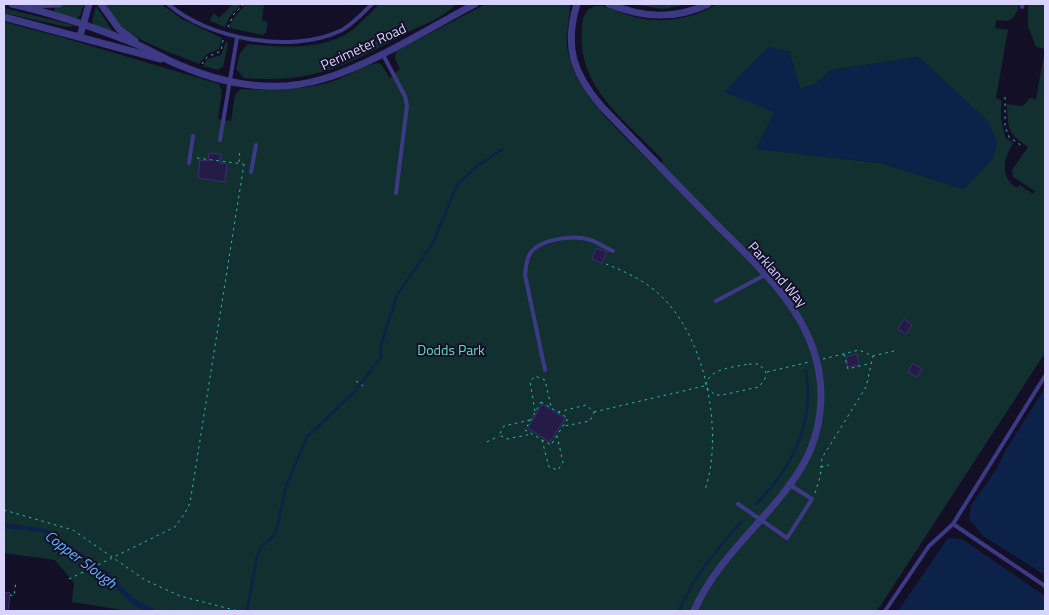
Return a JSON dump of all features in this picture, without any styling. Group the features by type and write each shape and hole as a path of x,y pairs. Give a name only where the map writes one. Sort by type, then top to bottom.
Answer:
{"street":[{"path":"15,4 59,4"},
{"name":"Perimeter Road","path":"15,4 148,49 169,60 228,82 266,87 304,84 338,74 475,4"},
{"path":"80,36 89,4"},
{"path":"101,4 118,29 148,49"},
{"name":"Parkland Way","path":"577,4 572,21 571,44 575,66 585,87 787,300 804,325 815,352 821,385 821,407 816,437 790,484 717,571 694,611"},
{"path":"609,4 639,14 655,16 685,13 708,4"},
{"name":"Perimeter Road","path":"4,18 80,36 131,52 169,60"}],"lane":[{"path":"168,4 199,23 237,38 281,41 311,39 340,31 372,4"},
{"path":"220,140 228,82 237,38"},
{"path":"382,53 405,96 407,106 396,193"},
{"path":"189,164 192,136"},
{"path":"251,172 256,145"},
{"path":"545,370 525,274 526,261 531,252 538,246 573,237 588,239 612,251"},
{"path":"716,301 765,275"},
{"path":"885,611 929,546 953,524 1045,376"},
{"path":"738,504 786,538 812,499 790,484"},
{"path":"953,524 1045,586"}],"path":[{"path":"228,28 234,14 244,4"},
{"path":"202,64 207,57 221,51 224,39"},
{"path":"1004,97 1005,126 1009,137 1022,146"},
{"path":"239,163 240,149"},
{"path":"194,157 248,163"},
{"path":"68,579 115,558 175,527 186,513 190,503 244,164"},
{"path":"606,264 638,278 662,297 672,308 689,334 705,386 714,439 711,473 705,490"},
{"path":"826,358 859,350 873,356 894,351"},
{"path":"844,354 848,369 871,363"},
{"path":"812,499 820,478 822,458 866,387 873,356"},
{"path":"766,372 814,361"},
{"path":"749,364 759,364 766,372 766,379 759,387 715,395 705,386 710,375 749,364"},
{"path":"536,412 530,382 535,376 545,380 551,408"},
{"path":"356,381 363,386"},
{"path":"594,412 705,386"},
{"path":"542,402 568,418 551,445 525,430 536,412 542,402"},
{"path":"558,412 586,405 594,412"},
{"path":"562,426 590,421 594,412"},
{"path":"487,442 499,436 504,426 531,420"},
{"path":"499,436 507,439 533,434"},
{"path":"542,440 549,467 558,470 563,462 557,435"},
{"path":"820,467 829,465"},
{"path":"4,510 73,530 145,580 180,596 238,611"},
{"path":"10,595 14,596 16,581"}],"green space":[{"path":"65,4 84,4 80,16 76,19 54,13 55,8"},
{"path":"106,4 161,4 182,19 222,38 219,49 207,54 199,64 173,54 133,35 112,16"},
{"path":"233,4 242,4 230,16 225,27 211,21 210,19 214,13 219,18"},
{"path":"246,4 264,4 262,20 268,22 266,32 263,35 229,28 233,19"},
{"path":"379,4 456,4 434,20 350,62 331,69 292,78 269,79 244,78 236,69 240,53 248,44 301,46 327,42 351,31"},
{"name":"Dodds Park","path":"486,4 570,4 567,46 571,64 579,81 602,113 657,169 663,160 606,101 595,85 587,67 582,48 582,26 586,13 593,7 603,6 625,14 648,19 672,20 707,10 717,4 1020,4 1014,17 1008,21 996,20 995,28 1008,30 996,98 1001,100 1001,118 1005,137 1013,143 1007,155 1005,173 1011,184 1017,188 1020,185 1033,194 1035,191 1013,177 1012,170 1028,147 1016,138 1010,129 1007,104 1023,106 1030,98 1036,99 1045,49 1045,353 877,611 128,611 72,602 74,583 55,560 4,553 4,22 219,84 222,91 218,119 231,121 235,95 240,89 285,89 319,85 377,63 381,64 390,78 400,69 395,59 396,51","holes":["789,51 800,89 815,84 831,70 919,57 964,189 880,163 757,149 775,112"]},
{"path":"630,4 690,4 663,9"},
{"path":"1028,4 1045,4 1045,49 1036,47 1028,26"},
{"path":"96,6 114,33 94,26 92,22"},
{"path":"4,8 73,25 67,27 4,13"},
{"path":"226,41 228,45 223,67 218,70 203,66 207,59 221,55"}],"water":[{"path":"768,47 789,51 800,89 815,84 831,70 919,57 988,121 997,142 993,159 964,189 880,163 756,149 774,112 724,92"},
{"path":"1045,388 1045,575 983,536 969,519 971,505 996,470 1005,451"},
{"path":"4,523 47,529 105,570 133,598 158,611 144,611 131,603 104,575 43,532 4,528"},
{"path":"948,538 962,539 1045,596 1045,611 898,611"}],"building":[{"path":"209,153 221,154 220,163 227,164 225,182 198,178 200,160 208,161"},
{"path":"596,248 607,252 602,263 592,259"},
{"path":"904,319 912,325 906,334 898,329"},
{"path":"857,354 859,365 848,367 846,357"},
{"path":"913,363 922,369 917,377 908,372"},
{"path":"542,404 565,418 550,442 528,428"},
{"path":"4,592 10,593 8,611 4,611"}],"waterway":[{"path":"247,611 257,556 262,546 273,537 277,528 286,486 307,437 355,391 381,357 380,348 397,295 433,243 457,185 476,167 503,149"},
{"path":"756,504 780,476 798,444 807,408 806,371"},
{"path":"679,611 699,575 742,521"}],"water label":[{"name":"Copper Slough","path":"81,559"}]}
